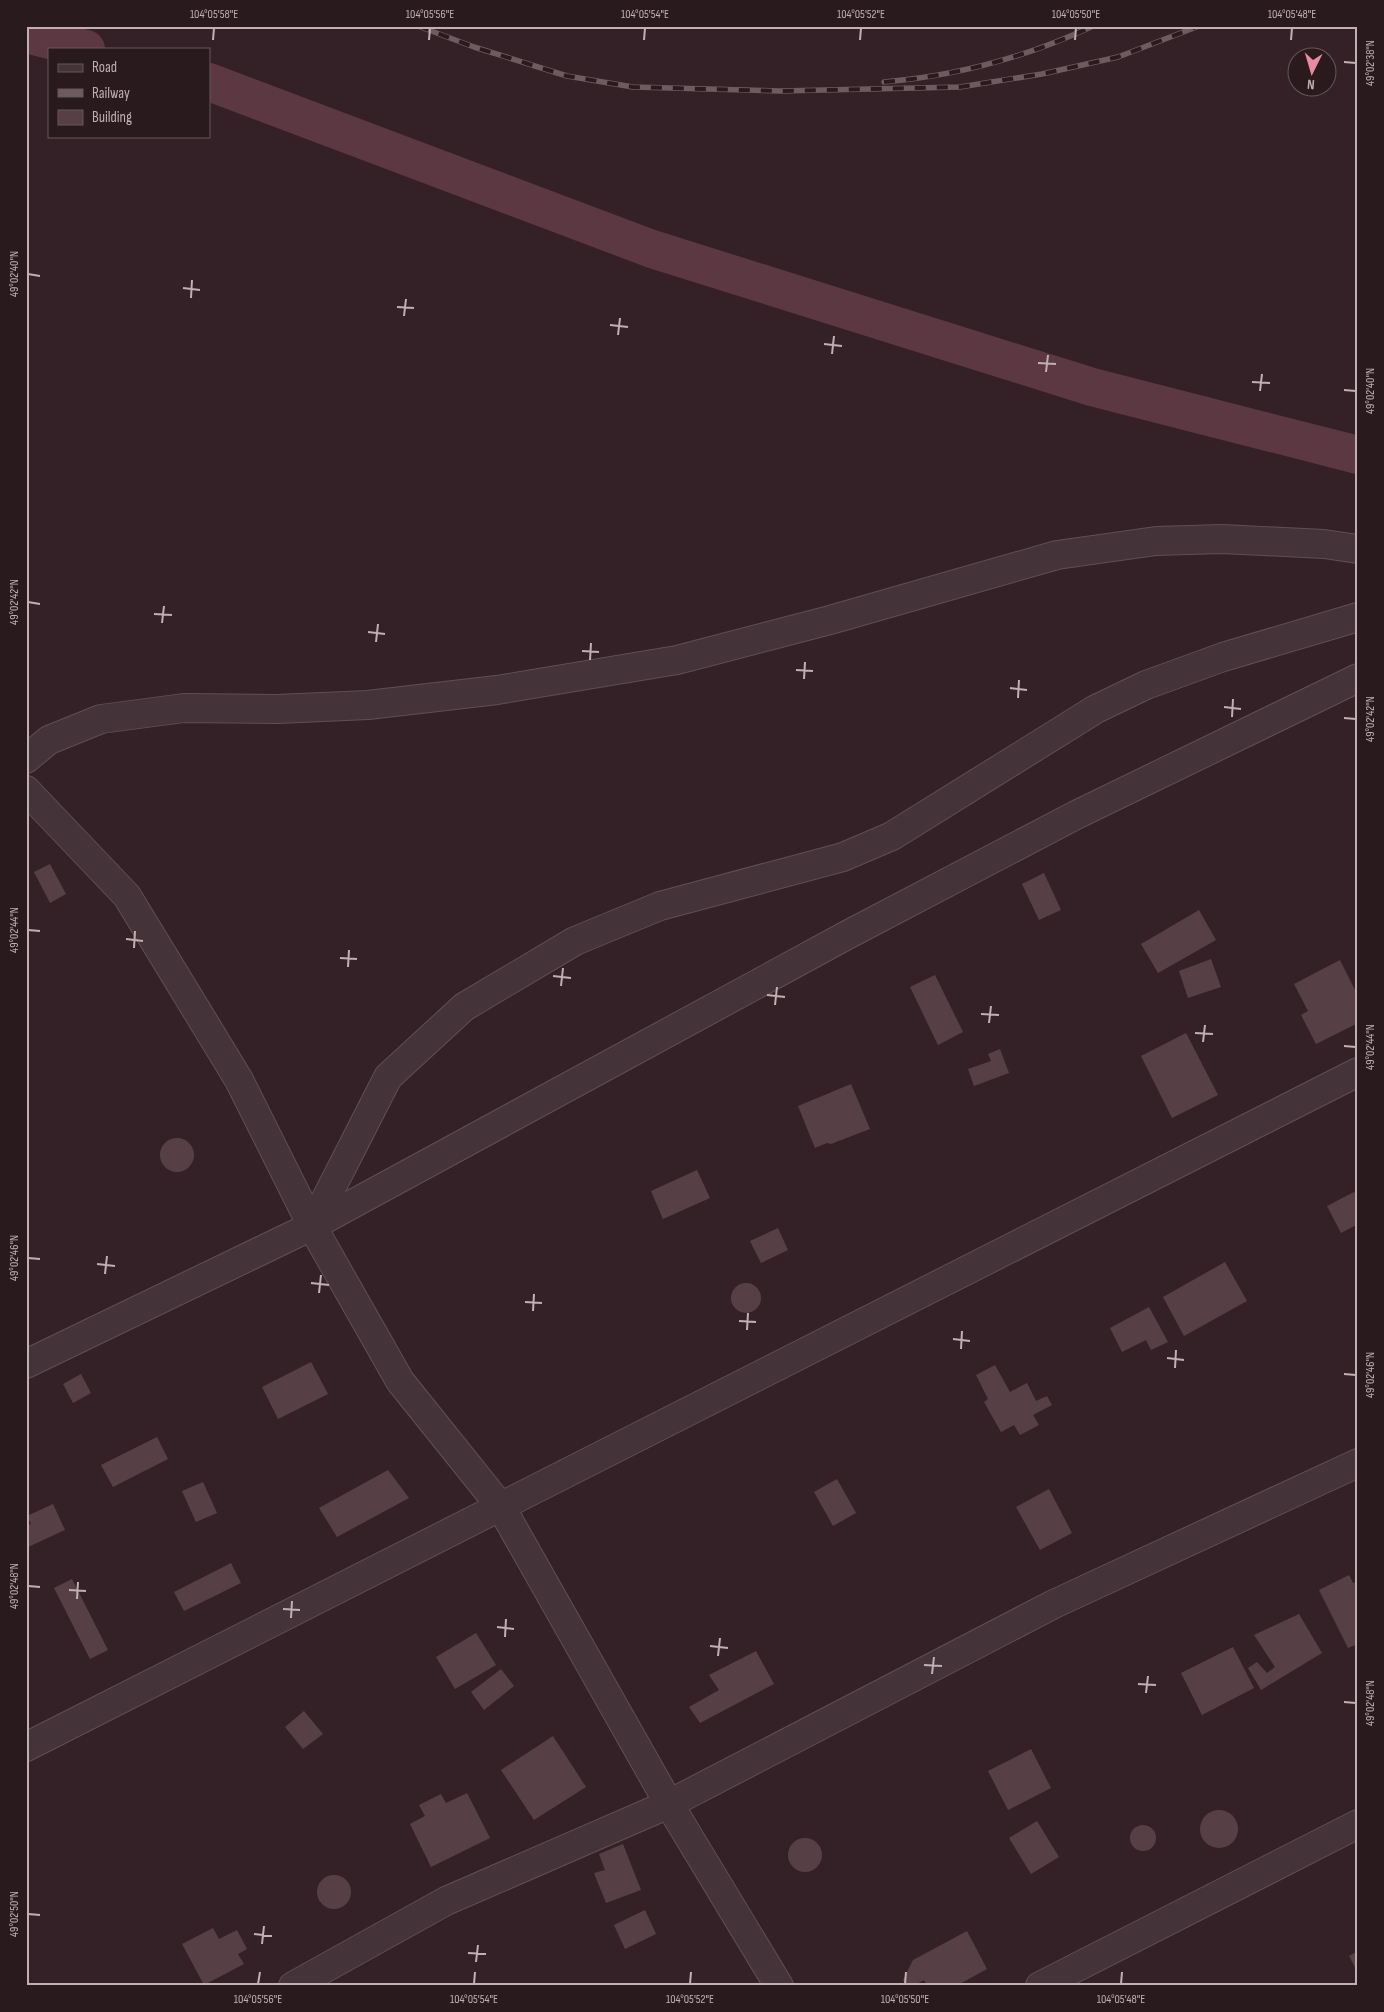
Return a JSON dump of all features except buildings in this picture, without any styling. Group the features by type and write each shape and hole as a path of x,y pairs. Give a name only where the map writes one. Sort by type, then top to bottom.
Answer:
{"street":[{"path":"26,759 49,740 102,719 184,708 276,709 368,705 497,690 677,660 830,620 1057,555 1156,541 1222,539 1324,544 1358,549"},
{"path":"312,1226 388,1077 464,1007 575,941 660,906 843,857 892,836 1096,709 1146,685 1223,657 1358,617"},
{"path":"26,1364 312,1226 849,934 1067,819 1358,678"},
{"path":"26,790 127,896 239,1080 312,1226 400,1381 501,1507 669,1804 779,1986"},
{"path":"26,1747 1358,1072"},
{"path":"292,1986 446,1901 669,1804 1054,1604 1358,1463"},
{"path":"1040,1986 1358,1824"}],"waterway":[{"path":"26,34 82,48"},
{"path":"210,82 652,249 1092,387 1358,455"}],"railway":[{"path":"418,26 474,47 567,76 633,87 780,91 960,87 1042,74 1118,57 1199,26"},
{"path":"884,82 938,75 991,63 1043,47 1093,26"}]}
